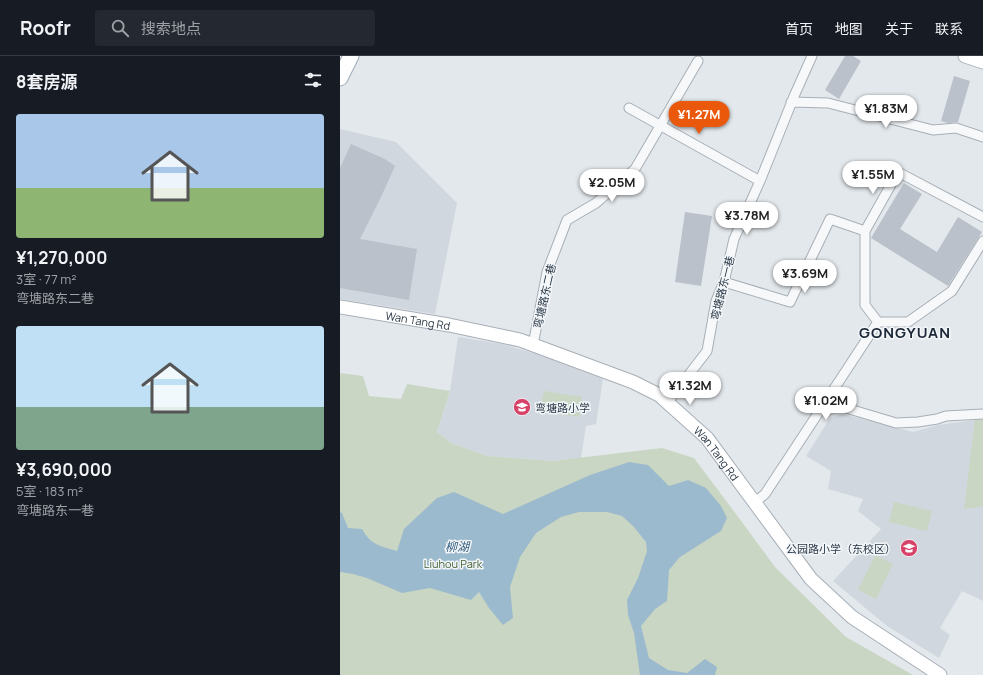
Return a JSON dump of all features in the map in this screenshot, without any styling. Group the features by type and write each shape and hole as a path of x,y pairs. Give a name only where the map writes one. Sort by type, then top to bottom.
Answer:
{"main road":[{"path":"340,78 351,56"}],"street":[{"name":"弯塘路东一巷","path":"668,403 707,351 716,301 724,282 734,239 760,181 791,102 812,56"},
{"path":"965,56 983,62"},
{"name":"弯塘路东二巷","path":"533,345 547,272 567,220 596,203 635,169 698,61"},
{"path":"791,102 828,103 933,130 956,128 983,137"},
{"path":"629,108 760,181"},
{"path":"878,322 865,305 865,231 898,172 983,217"},
{"path":"724,282 790,302 830,219 865,231"},
{"path":"878,322 908,322 952,291 983,241"},
{"name":"Wan Tang Rd","path":"340,307 449,325 520,340 633,382 659,395 707,438 811,579 852,617 940,675"},
{"path":"754,503 765,494 878,322"},
{"path":"826,402 896,423 918,422 946,416 983,414"}],"shaded area":[{"path":"340,129 396,142 457,203 435,314 340,299"},
{"name":"弯塘路小学","path":"458,337 502,344 540,355 603,379 596,424 586,426 581,458 552,461 487,456 451,443 437,432 450,391"},
{"name":"公园路小学（东校区）","path":"843,414 913,432 938,425 983,419 983,601 962,591 940,628 950,635 939,658 887,626 833,581 881,529 858,511 863,499 828,489 831,471 806,456 830,418"}],"green space":[{"name":"Liuhou Park","path":"340,373 363,376 369,396 401,399 407,384 450,391 437,432 451,443 487,456 552,461 662,448 694,458 775,567 846,637 913,675 340,675"},
{"path":"544,391 582,397 579,417 540,411"},
{"path":"975,419 983,419 983,506 964,509"},
{"path":"894,502 932,511 927,531 889,522"},
{"path":"875,555 893,564 876,599 858,590"}],"water":[{"name":"柳湖","path":"629,462 648,465 669,486 688,480 706,488 721,506 727,518 721,531 680,557 669,570 667,601 655,609 641,626 649,658 668,670 687,673 705,659 717,667 715,675 640,675 634,633 628,615 627,600 638,578 647,551 646,542 633,526 622,516 607,512 579,512 561,517 536,533 520,557 510,587 513,618 503,625 489,608 479,592 471,600 430,588 402,593 367,578 340,572 340,512 342,513 348,528 362,529 365,534 376,544 397,551 404,529 437,498 454,492 503,514 590,475"}],"building":[{"path":"845,56 853,56 861,61 839,99 825,90"},
{"path":"954,76 970,81 958,122 948,123 941,121"},
{"path":"351,144 385,159 395,166 360,239 417,249 409,300 340,288 340,168"},
{"path":"904,183 922,194 900,229 937,252 958,217 982,232 948,286 871,238"},
{"path":"685,212 712,216 701,286 675,282"}],"place":[{"name":"弯塘路小学","path":"522,407"},
{"name":"公园路小学（东校区）","path":"909,548"}],"district":[{"name":"GONGYUAN","path":"905,332"}]}
